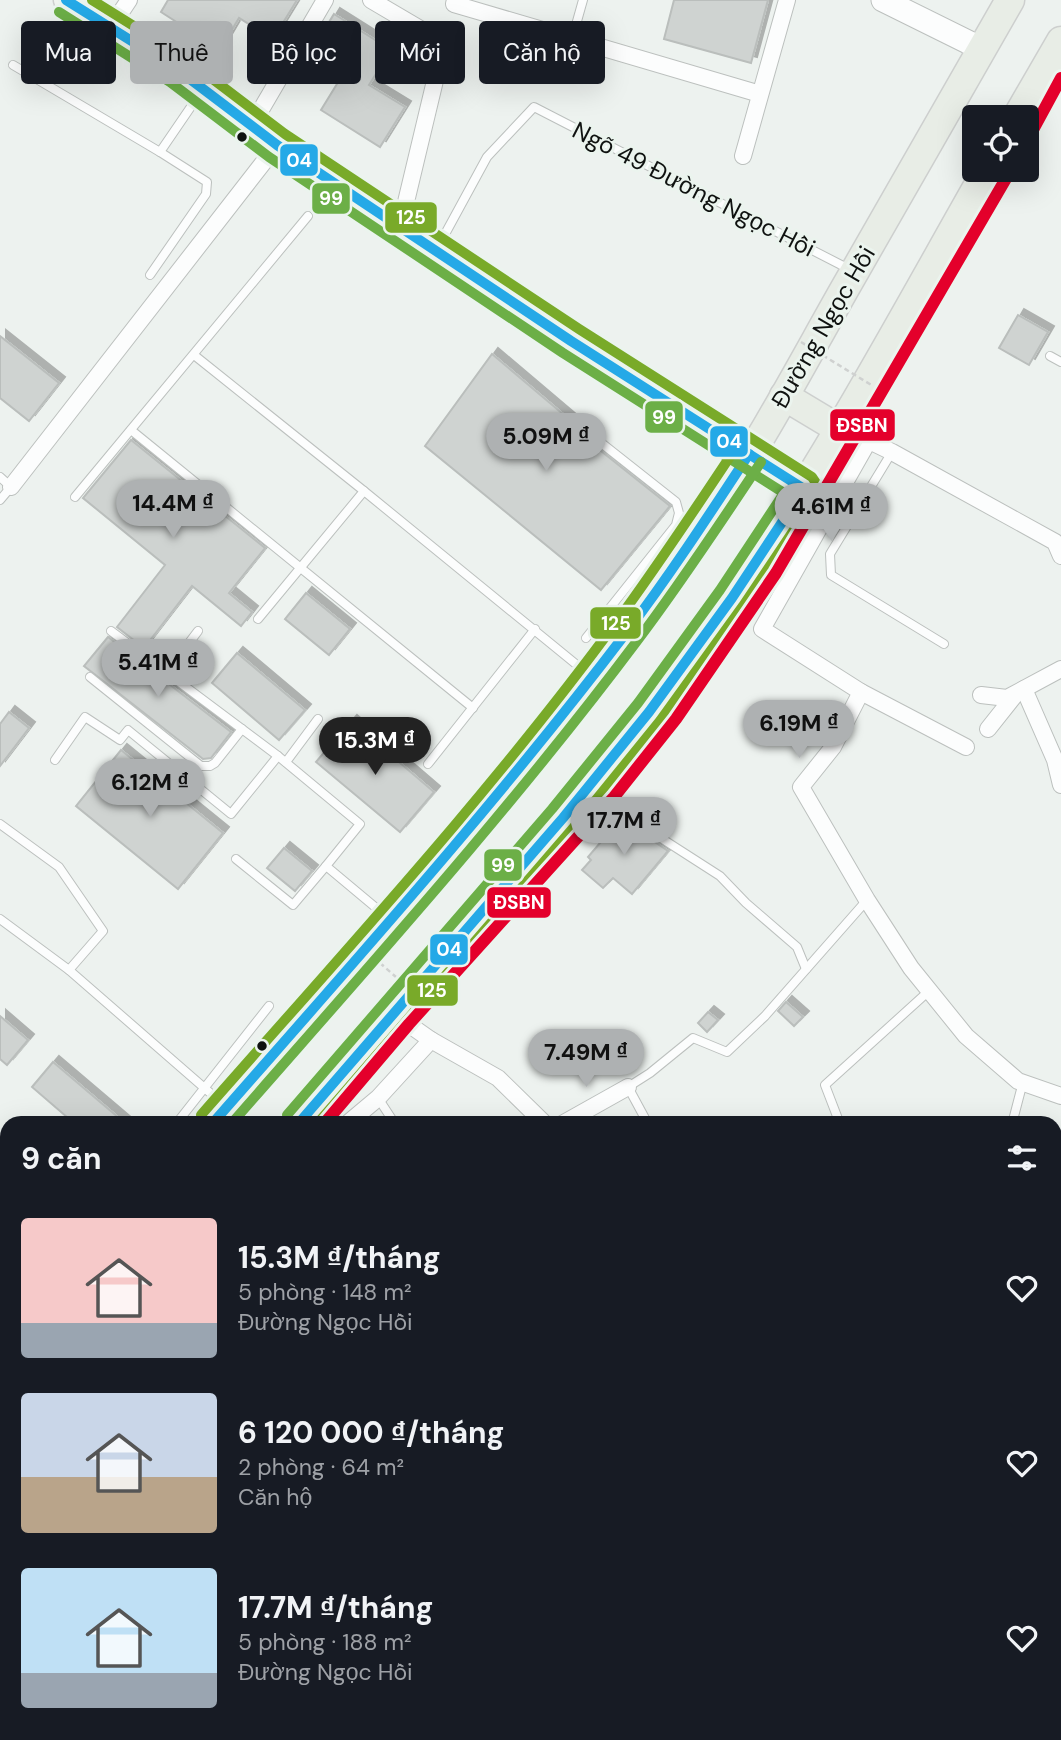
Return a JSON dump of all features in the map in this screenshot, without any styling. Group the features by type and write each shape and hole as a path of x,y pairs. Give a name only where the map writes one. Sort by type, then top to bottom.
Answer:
{"highway":[{"name":"Đường Ngọc Hồi","path":"215,1106 364,950 514,775 593,678 637,618 715,509 749,454 1010,0"},
{"path":"1024,105 1061,41"},
{"path":"305,1116 598,776 649,712 732,598 804,489 980,182"},
{"path":"783,396 839,429"},
{"path":"749,454 804,489"}],"main road":[{"path":"66,0 101,21"},
{"path":"116,30 204,89 277,145 571,341 749,454"}],"street":[{"path":"115,21 129,0"},
{"path":"252,125 325,0"},
{"path":"371,0 444,43 400,226"},
{"path":"455,0 454,4 511,21"},
{"path":"743,156 787,0"},
{"path":"883,0 982,49"},
{"path":"605,49 760,94"},
{"path":"5,482 277,145"},
{"path":"839,429 869,440 1059,543"},
{"path":"869,440 762,629 861,692 965,747"},
{"path":"988,729 1016,694 1061,669"},
{"path":"861,692 833,747 801,787 867,900 911,968 967,1036 1018,1081 1061,1096"},
{"path":"981,695 1016,694"},
{"path":"1016,694 1058,758 1061,785"},
{"path":"394,1014 431,1040 498,1078 537,1116"},
{"path":"357,1116 378,1098 431,1040"},
{"path":"576,1116 628,1087"}],"lane":[{"path":"577,21 583,0"},
{"path":"13,65 207,183 208,189 150,275"},
{"path":"160,152 204,89"},
{"name":"Ngõ 49 Đường Ngọc Hồi","path":"436,251 487,157 534,107 854,272"},
{"path":"75,497 308,216"},
{"path":"194,355 593,678"},
{"path":"1050,356 1061,362"},
{"path":"576,422 676,502 680,513 676,525 586,638"},
{"path":"131,430 473,708"},
{"path":"892,452 830,554 831,575 944,644"},
{"path":"0,500 5,482"},
{"path":"258,620 364,491"},
{"path":"616,600 637,618"},
{"path":"428,764 535,629"},
{"path":"111,631 282,759 360,824 293,905 236,859"},
{"path":"167,672 198,631"},
{"path":"90,677 201,766 215,763 242,729"},
{"path":"55,760 85,717 120,740 128,730 231,814 318,719"},
{"path":"598,776 614,797 650,831 720,876 746,903 797,947 806,969"},
{"path":"0,824 59,867 103,931 69,970"},
{"path":"326,866 390,919"},
{"path":"644,1116 628,1087 693,1038 727,1052 765,1016 867,900"},
{"path":"1,921 69,970 215,1106"},
{"path":"837,1116 824,1085 930,990"},
{"path":"193,1116 215,1106 270,1006"},
{"path":"1014,1116 1023,1082"},
{"path":"378,1098 390,1116"}],"path":[{"path":"801,342 873,386"},
{"path":"364,950 413,992"}],"building":[{"path":"168,0 297,0 284,21 247,23 239,18 233,28 233,21 175,21 161,12"},
{"path":"674,0 768,0 751,63 664,39"},
{"path":"334,14 345,21 330,21"},
{"path":"361,31 375,40 375,75 369,85 405,107 380,147 321,110 337,84 361,84"},
{"path":"1018,315 1048,332 1029,365 999,348"},
{"path":"0,336 59,383 29,421 0,398"},
{"path":"492,354 570,420 572,428 670,506 601,590 425,446"},
{"path":"131,440 265,548 229,593 252,612 241,626 192,586 144,648 117,627 165,565 83,498"},
{"path":"306,593 350,629 329,655 285,619"},
{"path":"108,637 231,732 211,758 203,759 84,666"},
{"path":"237,653 305,710 279,740 212,683"},
{"path":"9,712 29,728 0,766 0,724"},
{"path":"351,721 434,792 400,832 316,762"},
{"path":"121,750 223,833 178,889 76,806"},
{"path":"624,815 646,836 668,851 632,894 613,878 603,888 582,870 591,860 588,857"},
{"path":"284,848 312,871 295,891 267,868"},
{"path":"786,1002 803,1017 794,1026 778,1011"},
{"path":"708,1012 718,1020 707,1032 698,1023"},
{"path":"0,1016 28,1040 7,1065 0,1059"},
{"path":"53,1062 117,1116 66,1116 32,1087"}],"transit line":[{"name":"04","path":"66,0 178,70 277,145 571,341 804,489 732,598 649,712 563,818 305,1116"},
{"name":"125","path":"92,0 185,58 285,134 579,329 812,477 818,486 816,497 743,606 660,721 574,827 324,1116"},
{"name":"99","path":"59,12 170,82 269,157 563,353 784,493 720,590 638,703 552,809 287,1115"},
{"name":"ĐSBN","path":"1039,119 1061,78"},
{"name":"ĐSBN","path":"331,1116 409,1024 614,797 676,719 776,573 1004,182"},
{"name":"125","path":"201,1115 415,872 518,748 633,600 737,446"},
{"name":"04","path":"219,1116 423,882 577,697 658,589 749,454"},
{"name":"99","path":"238,1116 439,886 540,765 653,619 761,462"}]}
